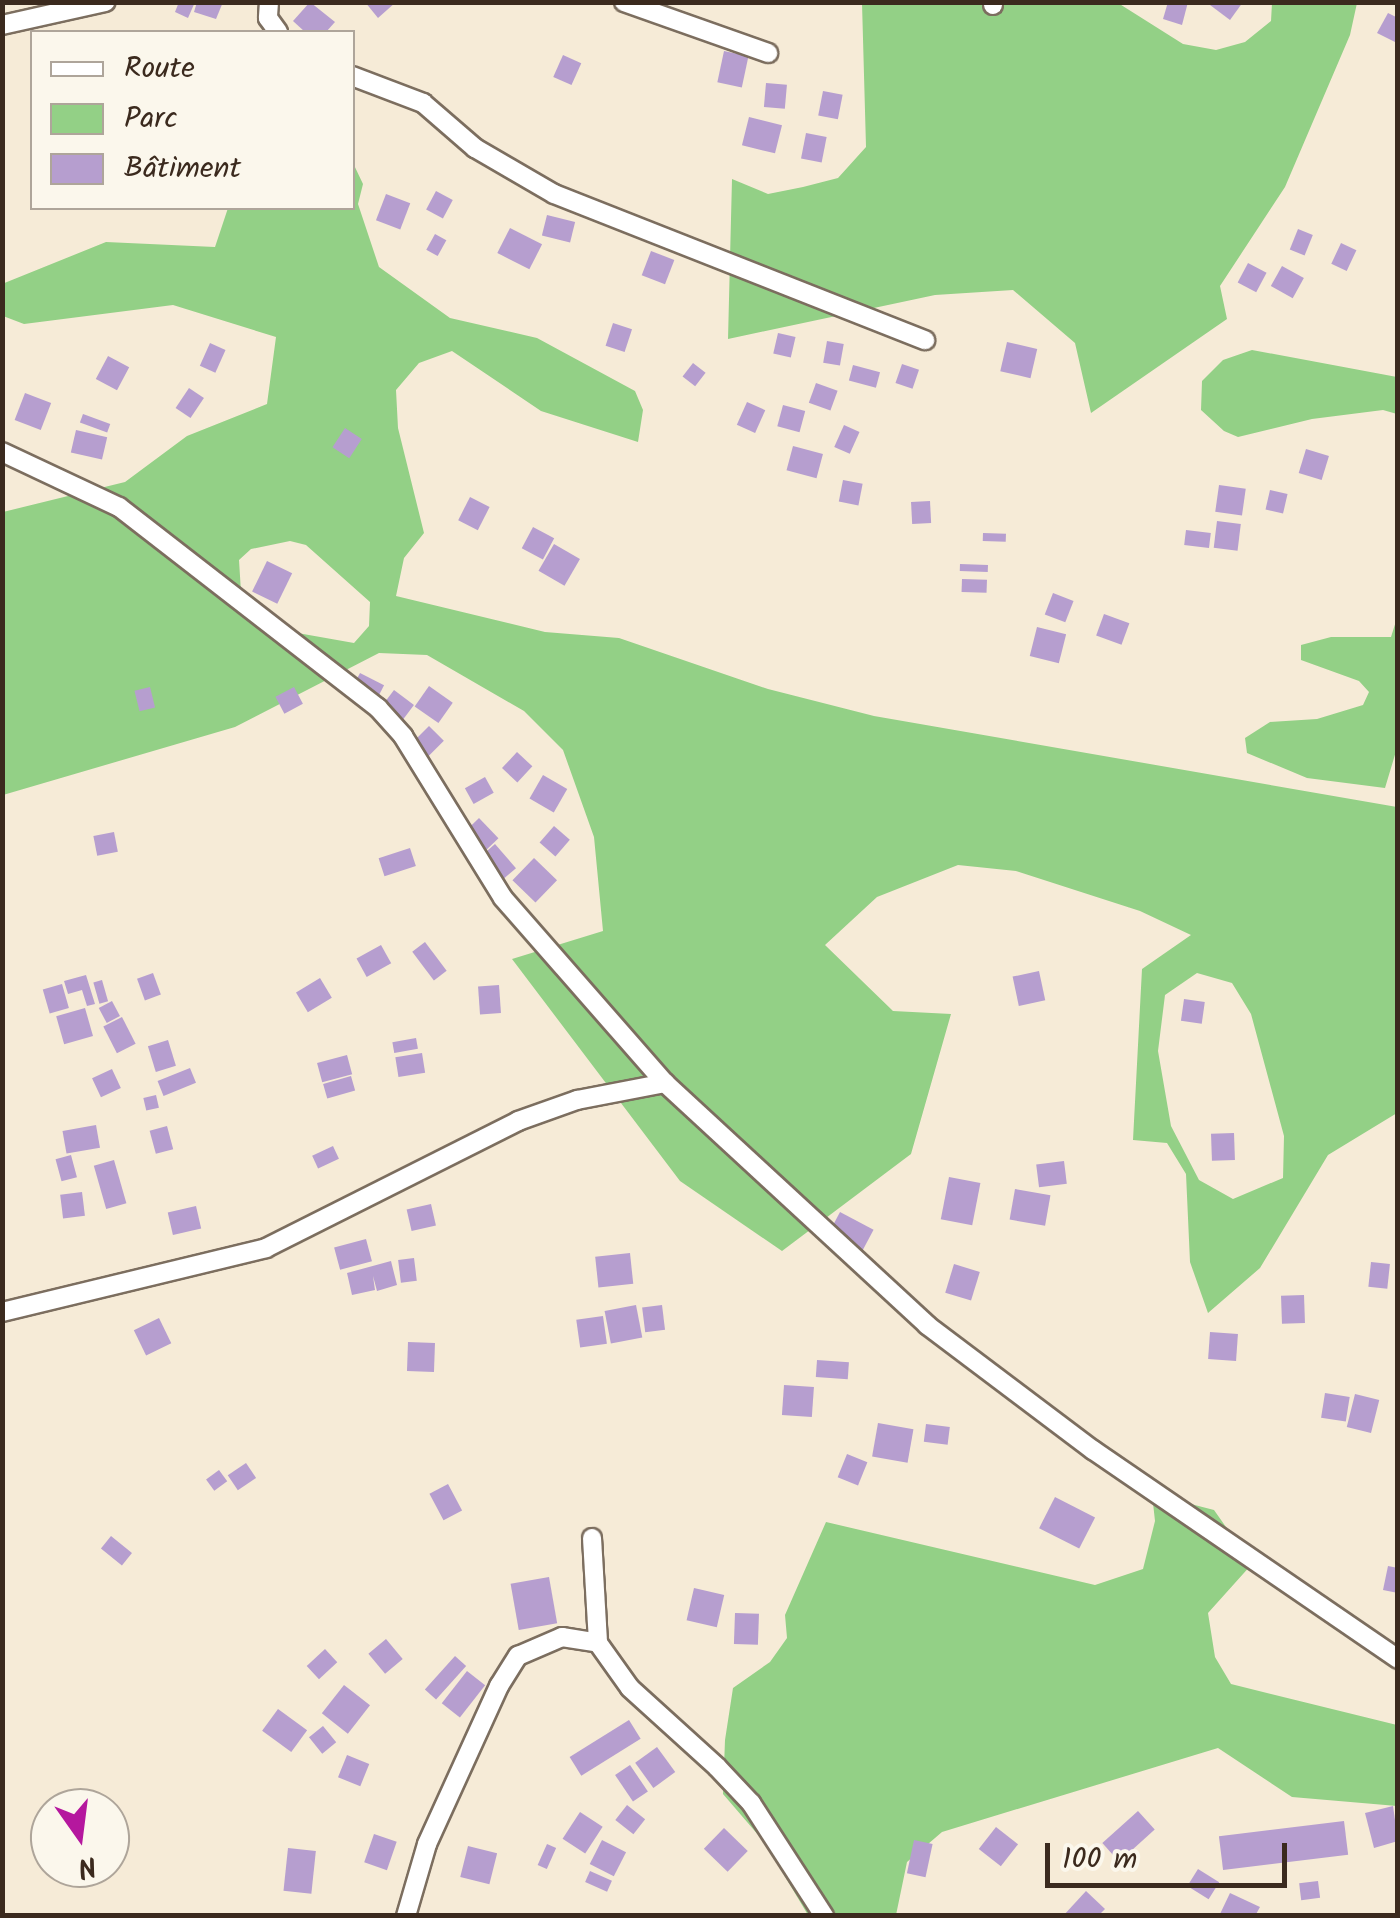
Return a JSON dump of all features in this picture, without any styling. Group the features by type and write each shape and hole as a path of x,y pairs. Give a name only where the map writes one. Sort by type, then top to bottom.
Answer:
{"street":[{"path":"2,25 105,2"},
{"path":"270,2 268,18 277,30"},
{"path":"624,2 768,53"},
{"path":"355,77 422,104 475,148 554,194 926,340"},
{"path":"2,452 119,506 378,708 403,736 503,898 665,1083 927,1325 1093,1450 1398,1659"},
{"path":"2,1312 266,1248 518,1120 577,1100 665,1083"},
{"path":"592,1538 598,1643 630,1688 750,1803 824,1916"},
{"path":"406,1916 448,1794 518,1656 562,1636 598,1643"}],"green space":[{"path":"862,3 1118,3 1183,44 1216,50 1245,42 1271,21 1272,3 1357,3 1350,35 1285,187 1220,286 1227,319 1091,413 1075,343 1013,290 935,295 728,339 732,179 768,194 803,187 838,178 866,147"},
{"path":"355,167 363,184 358,204 379,267 450,318 537,338 635,391 643,410 638,442 541,411 452,351 419,363 396,390 398,428 424,533 404,558 396,596 545,632 619,638 768,689 874,716 1397,807 1397,1113 1328,1155 1260,1268 1208,1313 1190,1262 1186,1174 1167,1143 1133,1140 1142,969 1191,935 1140,911 1016,871 958,865 877,897 825,945 893,1011 951,1014 911,1154 782,1251 680,1181 512,959 603,931 594,837 563,750 524,711 427,655 379,653 235,727 3,795 3,512 125,482 187,436 267,404 276,337 173,305 24,324 3,316 2,284 106,242 215,247 227,210 355,210","holes":["290,541 306,545 370,602 369,626 354,643 275,629 241,592 239,560 251,549","1197,973 1232,983 1251,1014 1284,1136 1283,1178 1233,1199 1199,1180 1171,1126 1158,1051 1165,995"]},
{"path":"1252,350 1397,377 1397,414 1383,410 1312,419 1238,437 1224,431 1201,410 1202,381 1223,360"},
{"path":"1397,618 1397,748 1385,788 1307,778 1247,753 1245,738 1270,722 1317,719 1363,705 1369,692 1359,681 1301,660 1301,645 1331,637 1391,637"},
{"path":"1152,1494 1214,1510 1252,1564 1208,1613 1215,1657 1231,1684 1397,1725 1397,1806 1292,1797 1218,1748 942,1832 907,1862 896,1915 808,1915 765,1843 723,1794 725,1740 733,1688 770,1662 787,1638 785,1615 826,1522 1095,1585 1143,1569 1155,1521"}],"building":[{"path":"179,2 195,2 188,18 175,12"},
{"path":"197,2 223,2 216,19 194,12"},
{"path":"310,2 335,22 328,30 303,30 293,21"},
{"path":"365,2 396,2 378,18"},
{"path":"1168,2 1188,2 1182,25 1163,19"},
{"path":"1206,2 1243,2 1230,20"},
{"path":"1388,13 1398,18 1395,42 1377,33"},
{"path":"724,51 748,56 742,87 717,82"},
{"path":"563,55 581,63 572,85 553,77"},
{"path":"766,83 787,85 785,109 764,107"},
{"path":"823,91 843,95 838,119 818,116"},
{"path":"749,117 782,125 775,153 742,145"},
{"path":"806,133 827,137 822,163 801,159"},
{"path":"436,191 453,200 443,218 426,210"},
{"path":"386,194 410,203 400,229 376,220"},
{"path":"547,215 575,222 570,242 542,235"},
{"path":"510,228 542,244 529,269 497,253"},
{"path":"1298,229 1313,235 1305,255 1290,249"},
{"path":"435,234 446,240 438,256 426,250"},
{"path":"1341,243 1356,250 1347,271 1331,264"},
{"path":"651,251 674,260 665,284 642,275"},
{"path":"1248,263 1267,273 1256,292 1238,282"},
{"path":"1282,266 1304,278 1293,298 1271,286"},
{"path":"613,323 632,329 625,352 606,346"},
{"path":"778,333 796,337 791,358 773,353"},
{"path":"827,341 844,344 840,366 823,363"},
{"path":"1007,342 1037,349 1030,378 1000,371"},
{"path":"210,343 226,350 215,373 200,366"},
{"path":"108,356 129,367 117,390 96,379"},
{"path":"693,363 706,373 695,386 683,376"},
{"path":"902,364 919,370 913,389 895,383"},
{"path":"853,365 880,372 876,388 849,380"},
{"path":"816,383 838,391 830,411 809,403"},
{"path":"189,388 204,398 191,418 176,408"},
{"path":"25,393 51,403 41,430 15,420"},
{"path":"747,402 765,410 755,433 737,425"},
{"path":"783,405 805,411 800,432 777,426"},
{"path":"83,414 110,424 107,432 80,422"},
{"path":"844,425 860,432 850,454 834,447"},
{"path":"345,428 362,439 349,458 332,447"},
{"path":"76,430 107,437 102,460 71,452"},
{"path":"793,446 823,454 816,478 787,470"},
{"path":"1306,449 1329,456 1322,480 1299,473"},
{"path":"843,480 863,484 858,505 839,502"},
{"path":"1219,485 1246,489 1242,515 1215,512"},
{"path":"1270,490 1288,494 1283,514 1266,509"},
{"path":"470,497 490,507 478,530 458,520"},
{"path":"930,501 931,523 912,524 911,502"},
{"path":"1217,521 1241,524 1238,551 1214,548"},
{"path":"533,527 554,538 543,559 522,548"},
{"path":"1186,530 1211,533 1209,548 1184,545"},
{"path":"983,533 1006,534 1006,542 983,541"},
{"path":"554,544 580,559 564,586 538,571"},
{"path":"267,561 292,573 277,604 252,592"},
{"path":"960,564 988,565 988,572 960,571"},
{"path":"962,579 987,580 987,593 962,592"},
{"path":"1053,593 1074,601 1065,622 1045,614"},
{"path":"1104,614 1129,623 1122,645 1096,636"},
{"path":"1037,627 1066,634 1059,663 1030,656"},
{"path":"360,673 384,685 377,699 353,686"},
{"path":"429,686 453,703 438,723 415,706"},
{"path":"150,687 155,707 140,711 134,691"},
{"path":"294,687 303,704 284,714 275,697"},
{"path":"394,690 414,705 398,726 378,711"},
{"path":"429,726 444,741 427,758 412,743"},
{"path":"517,752 532,766 517,782 502,768"},
{"path":"543,775 567,789 554,812 530,798"},
{"path":"485,777 494,793 474,804 465,788"},
{"path":"479,818 498,838 478,858 458,838"},
{"path":"554,826 570,840 555,856 540,843"},
{"path":"114,832 118,852 97,856 93,836"},
{"path":"495,844 516,868 493,888 472,864"},
{"path":"410,848 416,866 384,876 379,858"},
{"path":"534,858 557,880 535,903 512,880"},
{"path":"425,942 447,971 434,980 412,952"},
{"path":"381,945 391,963 367,977 357,959"},
{"path":"1039,971 1045,1000 1019,1006 1013,977"},
{"path":"153,973 161,995 145,1000 137,979"},
{"path":"86,975 95,1004 87,1006 82,990 68,994 64,981"},
{"path":"320,978 332,998 308,1012 296,992"},
{"path":"102,980 108,1001 99,1004 93,982"},
{"path":"62,984 69,1008 50,1014 43,990"},
{"path":"499,985 501,1013 480,1014 478,986"},
{"path":"1184,999 1205,1002 1202,1024 1181,1021"},
{"path":"112,1001 120,1016 107,1023 99,1008"},
{"path":"85,1008 93,1036 64,1044 56,1016"},
{"path":"122,1017 136,1044 117,1053 103,1027"},
{"path":"416,1038 418,1049 394,1053 392,1042"},
{"path":"168,1040 176,1066 156,1072 148,1046"},
{"path":"422,1053 425,1073 398,1077 395,1057"},
{"path":"347,1055 352,1074 322,1082 317,1063"},
{"path":"190,1068 196,1083 164,1096 158,1081"},
{"path":"112,1069 121,1088 101,1097 92,1078"},
{"path":"351,1076 355,1090 327,1098 323,1084"},
{"path":"156,1095 159,1108 146,1111 143,1098"},
{"path":"96,1125 100,1148 67,1154 63,1131"},
{"path":"167,1126 173,1149 156,1154 150,1131"},
{"path":"1234,1133 1235,1160 1212,1161 1211,1134"},
{"path":"333,1146 339,1159 318,1168 312,1156"},
{"path":"71,1155 77,1177 61,1181 56,1159"},
{"path":"114,1160 126,1203 106,1209 94,1166"},
{"path":"1064,1161 1067,1184 1039,1187 1036,1164"},
{"path":"949,1177 980,1183 972,1225 941,1219"},
{"path":"1015,1189 1050,1195 1045,1226 1010,1220"},
{"path":"82,1192 85,1216 63,1219 60,1195"},
{"path":"431,1204 436,1225 412,1231 407,1210"},
{"path":"196,1206 201,1228 173,1235 168,1213"},
{"path":"840,1212 874,1230 862,1251 829,1233"},
{"path":"366,1239 372,1261 340,1270 334,1248"},
{"path":"630,1253 633,1284 598,1287 595,1257"},
{"path":"414,1258 417,1281 401,1283 398,1260"},
{"path":"391,1261 397,1285 377,1291 373,1276 375,1290 352,1295 347,1273"},
{"path":"1371,1262 1390,1264 1387,1289 1368,1287"},
{"path":"954,1264 980,1272 971,1301 945,1293"},
{"path":"1304,1295 1305,1323 1282,1324 1281,1296"},
{"path":"636,1305 642,1337 611,1343 605,1311"},
{"path":"662,1305 665,1330 645,1332 642,1307"},
{"path":"603,1316 607,1344 580,1347 576,1320"},
{"path":"159,1318 171,1343 146,1355 134,1330"},
{"path":"1210,1332 1238,1334 1236,1361 1208,1359"},
{"path":"408,1342 435,1343 434,1372 407,1371"},
{"path":"817,1360 849,1362 848,1379 816,1377"},
{"path":"784,1385 814,1387 812,1417 782,1415"},
{"path":"1325,1393 1350,1397 1346,1422 1321,1418"},
{"path":"1355,1394 1379,1400 1371,1433 1347,1427"},
{"path":"878,1423 913,1429 908,1463 872,1456"},
{"path":"926,1424 950,1427 948,1445 924,1442"},
{"path":"847,1454 867,1462 858,1485 838,1477"},
{"path":"246,1463 256,1478 238,1490 228,1475"},
{"path":"219,1470 227,1481 214,1491 206,1479"},
{"path":"448,1484 462,1510 444,1520 429,1494"},
{"path":"1055,1497 1095,1517 1079,1549 1039,1528"},
{"path":"111,1536 132,1553 122,1565 101,1548"},
{"path":"1388,1566 1398,1568 1398,1593 1383,1590"},
{"path":"549,1577 557,1623 519,1630 511,1584"},
{"path":"694,1588 724,1595 717,1627 687,1620"},
{"path":"735,1613 759,1614 758,1645 734,1644"},
{"path":"386,1639 403,1659 385,1674 368,1654"},
{"path":"325,1649 337,1662 319,1679 307,1666"},
{"path":"455,1656 466,1666 436,1699 425,1689"},
{"path":"467,1671 485,1685 460,1717 442,1703"},
{"path":"344,1685 370,1705 348,1734 322,1713"},
{"path":"278,1709 307,1730 291,1752 262,1731"},
{"path":"629,1720 641,1739 581,1776 570,1757"},
{"path":"323,1726 336,1742 322,1754 309,1737"},
{"path":"657,1747 675,1772 653,1788 635,1763"},
{"path":"347,1755 369,1764 360,1786 338,1777"},
{"path":"630,1765 648,1792 633,1802 615,1775"},
{"path":"627,1805 645,1819 633,1834 615,1820"},
{"path":"1393,1806 1398,1841 1374,1848 1365,1813"},
{"path":"1138,1811 1155,1830 1119,1862 1102,1843"},
{"path":"580,1812 603,1827 585,1854 563,1839"},
{"path":"1344,1821 1348,1855 1223,1870 1219,1836"},
{"path":"996,1827 1018,1844 1001,1866 979,1849"},
{"path":"724,1828 748,1851 728,1872 704,1849"},
{"path":"374,1834 397,1842 387,1870 364,1862"},
{"path":"602,1840 626,1852 614,1876 590,1864"},
{"path":"914,1840 933,1844 926,1877 907,1873"},
{"path":"547,1844 556,1848 547,1869 538,1865"},
{"path":"468,1846 497,1853 489,1884 460,1877"},
{"path":"288,1848 316,1851 311,1894 284,1891"},
{"path":"1198,1869 1219,1882 1209,1899 1187,1886"},
{"path":"590,1871 612,1881 607,1892 585,1882"},
{"path":"1318,1881 1320,1898 1301,1900 1299,1883"},
{"path":"1086,1891 1105,1909 1098,1916 1063,1916"},
{"path":"1230,1893 1260,1907 1255,1916 1220,1914"}]}
